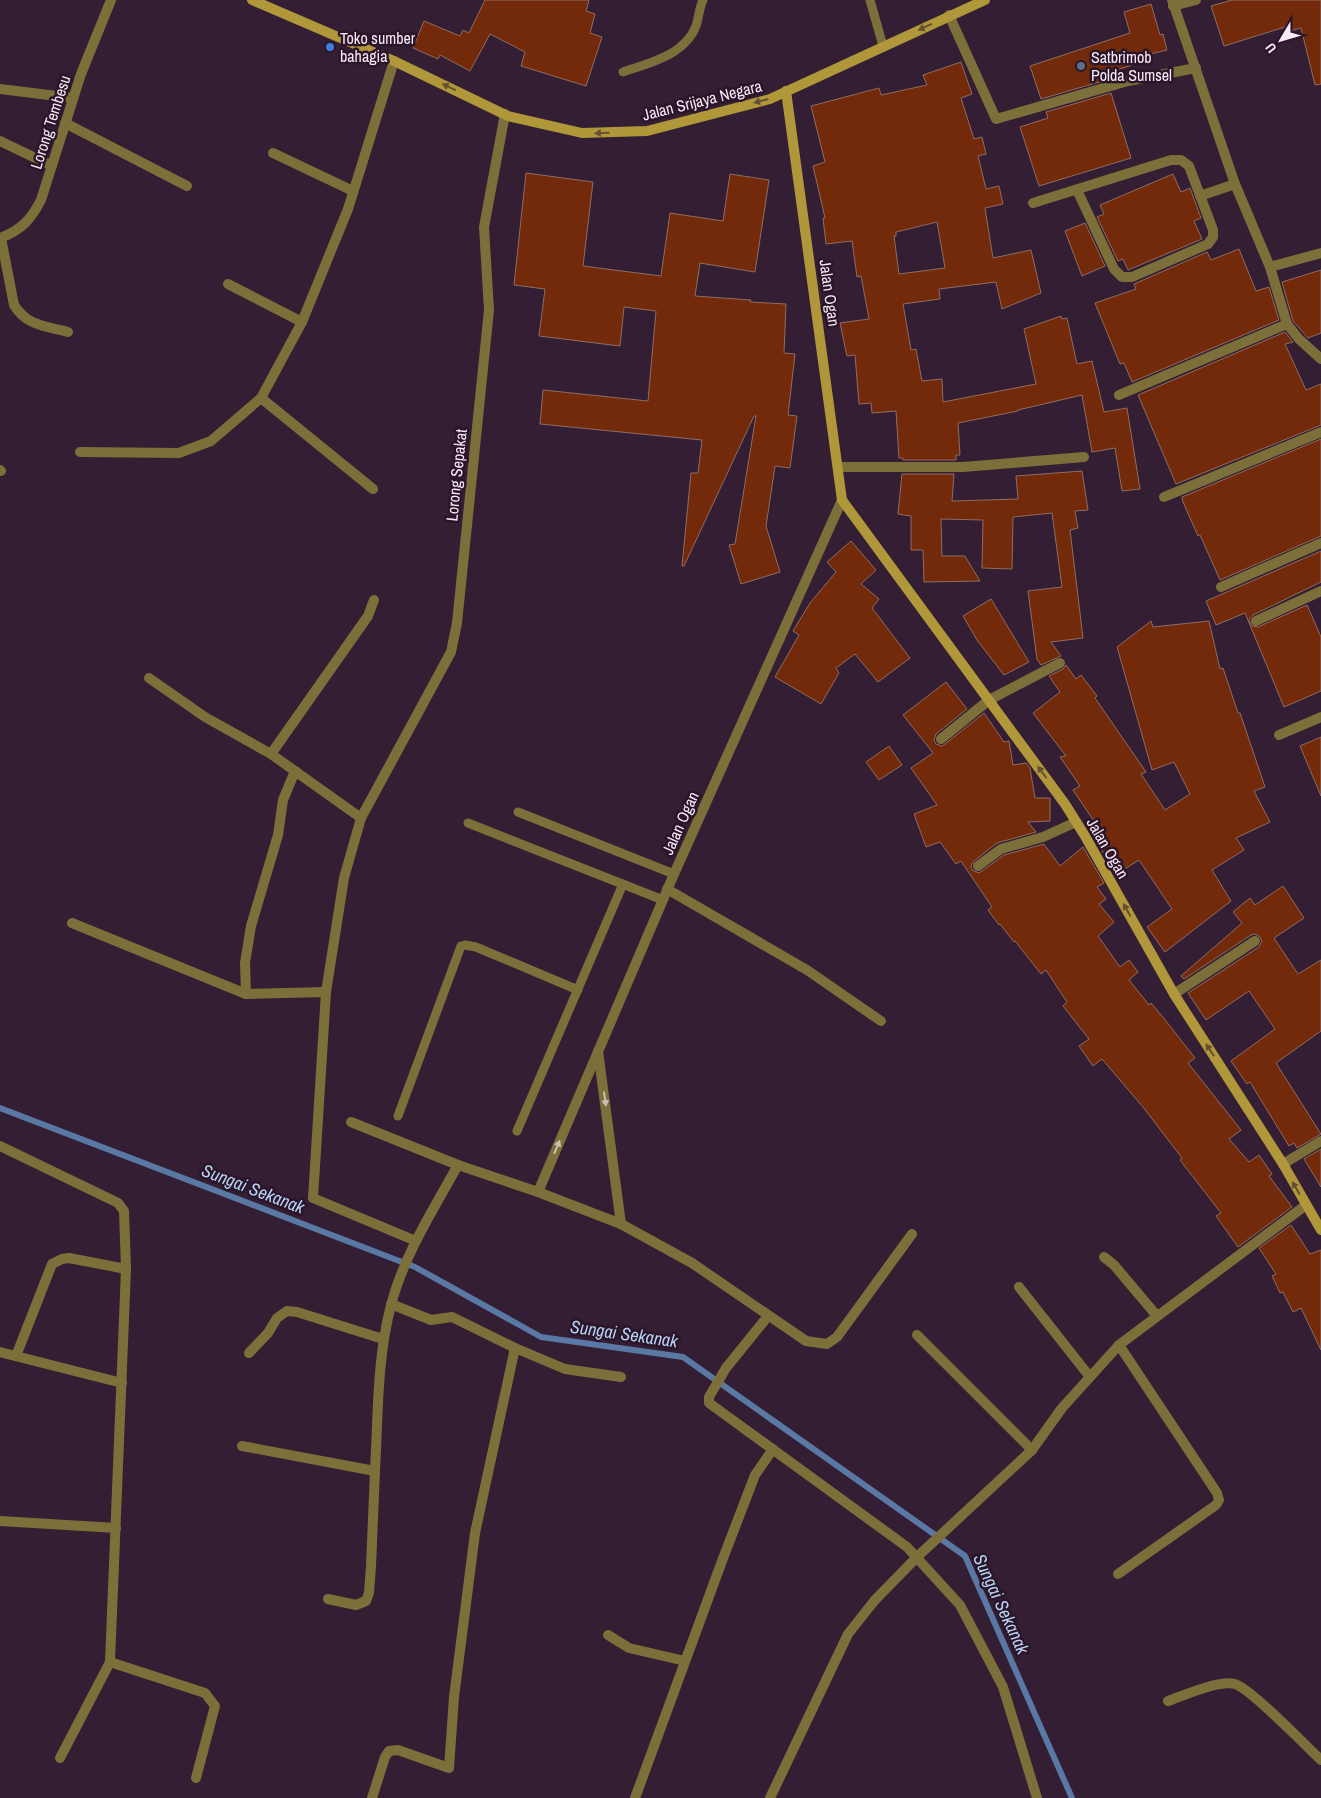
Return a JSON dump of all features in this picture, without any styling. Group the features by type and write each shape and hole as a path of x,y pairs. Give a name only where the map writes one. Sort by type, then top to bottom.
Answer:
{"main road":[{"name":"Jalan Srijaya Negara","path":"252,0 394,61 505,114 582,133 647,131 770,98 949,15 986,0"},
{"name":"Jalan Ogan","path":"786,91 842,500 1065,804 1174,994 1283,1164 1321,1230"}],"street":[{"name":"Lorong Tembesu","path":"0,238 21,228 32,217 41,200 81,74 111,0"},
{"path":"1196,0 1172,3 1235,184 1270,267 1287,324 1299,339 1321,359"},
{"path":"949,15 996,119 1128,81 1196,68"},
{"path":"80,452 178,453 211,441 261,398 302,322 348,209 394,61"},
{"path":"0,89 74,98"},
{"name":"Lorong Sepakat","path":"416,1241 313,1198 326,992 344,878 361,818 451,652 457,623 488,310 484,228 505,114"},
{"path":"65,123 187,186"},
{"path":"0,141 52,166"},
{"path":"273,153 354,191"},
{"path":"1033,203 1171,160 1181,160 1188,166 1213,230 1213,237 1208,244 1132,277 1122,277 1114,269 1077,190"},
{"path":"1200,196 1235,184"},
{"path":"0,238 14,305 20,314 28,321 68,332"},
{"path":"1270,267 1321,253"},
{"path":"228,284 302,322"},
{"path":"1119,395 1287,324"},
{"path":"261,398 373,489"},
{"path":"1164,497 1321,432"},
{"path":"838,467 962,467 1084,457"},
{"name":"Jalan Ogan","path":"538,1192 662,900 842,500"},
{"path":"1221,587 1321,543"},
{"path":"1256,621 1321,591"},
{"path":"271,754 368,616 374,600"},
{"path":"941,739 989,700 1060,663"},
{"path":"149,678 205,717 271,754 361,818"},
{"path":"1279,735 1321,717"},
{"path":"246,994 245,964 251,926 278,836 283,800 295,771"},
{"path":"978,866 1001,849 1043,837 1076,822"},
{"path":"667,890 807,970 881,1020"},
{"path":"72,923 246,994 326,992"},
{"path":"1174,994 1255,941"},
{"path":"598,1050 621,1224"},
{"path":"351,1122 458,1165 538,1192 621,1224 692,1263 806,1341 827,1344 837,1337 912,1234"},
{"path":"1283,1164 1321,1141"},
{"path":"0,1146 118,1203 124,1211 126,1269 110,1662 60,1758"},
{"path":"328,1599 356,1605 366,1601 369,1593 374,1471 383,1339 391,1304 410,1253 458,1165"},
{"path":"770,1798 848,1634 875,1600 920,1554 1032,1450 1062,1408 1119,1345 1306,1205"},
{"path":"1104,1257 1114,1265 1157,1316"},
{"path":"16,1356 52,1264 69,1258 126,1269"},
{"path":"1019,1286 1090,1377"},
{"path":"391,1304 431,1320 452,1317 515,1348 566,1369 621,1377"},
{"path":"249,1353 268,1333 277,1318 287,1310 383,1339"},
{"path":"768,1316 726,1368 709,1397 709,1403 907,1547 920,1554 960,1605 1002,1687 1037,1798"},
{"path":"917,1335 1032,1450"},
{"path":"1118,1574 1216,1505 1219,1500 1119,1345"},
{"path":"372,1798 385,1757 390,1751 398,1750 449,1768 454,1697 475,1533 515,1348"},
{"path":"0,1352 122,1382"},
{"path":"242,1446 374,1471"},
{"path":"635,1798 755,1476 773,1449"},
{"path":"0,1520 116,1528"},
{"path":"608,1635 629,1648 685,1661"},
{"path":"110,1662 205,1693 212,1700 215,1706 196,1778"},
{"path":"1168,1701 1221,1684 1236,1684 1249,1693 1321,1760"}],"lane":[{"path":"623,72 661,59 681,47 690,38 696,26 703,0"},
{"path":"870,0 883,46"},
{"path":"518,812 674,874"},
{"path":"468,823 662,900"},
{"path":"517,1131 623,884"},
{"path":"398,1116 462,946 476,947 578,990"}],"building":[{"path":"485,0 589,0 586,11 595,14 590,33 602,37 586,86 521,66 525,52 490,34 470,71 440,55 438,59 413,48 424,21 460,36 463,30 469,33"},
{"path":"1232,0 1321,0 1321,84 1315,85 1301,28 1286,32 1285,27 1224,46 1211,6"},
{"name":"Satbrimob Polda Sumsel","path":"1151,4 1160,35 1163,34 1167,50 1130,59 1132,65 1105,74 1106,80 1041,99 1030,66 1130,33 1124,12"},
{"path":"961,62 972,94 961,98 974,139 982,137 986,154 978,156 986,189 999,186 1003,204 985,208 993,258 1031,250 1041,293 1002,309 996,282 939,289 940,299 903,304 911,350 916,349 922,381 942,379 943,402 1036,384 1024,329 1061,316 1062,319 1067,318 1077,364 1092,361 1104,412 1127,408 1140,489 1122,491 1115,448 1092,452 1082,395 1018,411 958,423 960,455 956,455 956,460 903,460 903,458 899,458 896,411 872,413 871,403 859,404 855,355 847,356 840,323 869,319 861,276 857,277 852,241 826,244 823,218 825,218 813,166 825,162 811,106 879,88 881,95 927,85 923,75","holes":["937,222 945,268 899,274 894,236 896,236 896,232"]},
{"path":"1111,93 1131,158 1039,186 1020,127 1048,118 1046,112"},
{"path":"526,173 593,182 583,266 661,276 670,213 723,221 730,174 769,180 755,272 700,263 695,296 786,304 784,353 795,354 788,415 797,416 790,468 775,466 766,526 780,572 741,584 729,545 735,544 756,416 754,416 684,566 682,566 691,473 698,473 702,440 540,424 543,390 648,401 656,311 624,307 620,346 539,336 545,289 514,285"},
{"path":"1173,174 1181,192 1190,188 1201,218 1194,221 1202,239 1128,270 1123,259 1118,261 1097,217 1104,214 1100,205"},
{"path":"1085,223 1105,266 1082,276 1065,231"},
{"path":"1239,249 1256,291 1269,287 1279,320 1132,382 1124,363 1120,364 1095,303 1136,289 1134,284 1207,252 1211,260"},
{"path":"1321,270 1321,333 1308,338 1293,321 1282,282"},
{"path":"1285,332 1293,342 1285,344 1306,390 1321,384 1321,425 1176,484 1138,395"},
{"path":"1321,439 1321,536 1220,580 1200,535 1198,536 1182,497"},
{"path":"1082,471 1088,510 1075,511 1078,528 1070,530 1083,638 1051,642 1061,656 1041,665 1037,659 1028,591 1062,587 1052,513 1013,517 1012,569 982,568 983,520 941,519 942,556 965,556 980,581 924,582 923,550 911,550 911,516 898,514 902,474 954,474 952,501 1018,499 1016,476"},
{"path":"851,541 876,570 861,584 879,599 872,608 910,658 878,682 855,654 836,668 839,673 821,704 775,677 799,635 793,631 810,603 836,572 827,562"},
{"path":"1321,551 1321,582 1253,615 1249,620 1252,626 1258,627 1307,605 1321,637 1321,691 1284,707 1245,613 1216,625 1206,601"},
{"path":"991,599 1029,662 1004,675 977,640 963,616"},
{"path":"1151,621 1153,627 1209,621 1220,669 1223,668 1265,787 1254,791 1270,822 1236,838 1244,850 1212,870 1231,901 1165,952 1147,927 1172,909 1139,860 1115,875 1092,832 1098,827 1073,790 1080,786 1060,757 1066,756 1033,713 1060,692 1049,676 1063,669 1066,665 1076,679 1081,675 1097,696 1095,698 1146,772 1141,774 1165,810 1190,794 1174,762 1152,770 1117,647"},
{"path":"946,682 967,709 936,734 934,740 936,744 942,746 984,713 1004,742 1009,741 1013,765 1026,763 1030,768 1035,798 1050,798 1050,821 1028,822 1036,832 997,843 974,861 971,866 972,870 979,873 1004,855 1044,844 1060,866 1083,847 1104,883 1097,887 1106,899 1099,904 1114,922 1098,936 1120,967 1129,960 1138,972 1129,980 1149,1005 1151,1003 1162,1016 1195,1058 1188,1063 1241,1130 1229,1139 1249,1162 1259,1155 1272,1174 1269,1176 1292,1207 1238,1247 1216,1216 1221,1213 1180,1160 1182,1158 1143,1107 1102,1059 1093,1066 1079,1046 1089,1039 1063,1006 1067,1002 1046,970 1041,974 1015,941 999,925 988,910 992,907 961,861 956,864 940,842 926,847 914,814 937,805 911,768 933,753 903,715"},
{"path":"1321,737 1321,796 1300,746"},
{"path":"889,746 902,765 879,780 866,762"},
{"path":"1283,886 1304,918 1274,938 1298,974 1321,960 1321,1031 1276,1063 1321,1134 1297,1148 1294,1143 1289,1146 1250,1082 1247,1084 1231,1061 1275,1029 1249,991 1206,1020 1188,993 1259,947 1262,941 1260,937 1255,934 1251,935 1184,979 1181,976 1242,923 1233,912 1250,898 1255,905"},
{"path":"1321,1149 1321,1187 1304,1159"},
{"path":"1291,1225 1310,1254 1321,1250 1321,1350 1301,1308 1293,1312 1283,1292 1280,1293 1272,1276 1276,1274 1259,1248"}],"waterway":[{"name":"Sungai Sekanak","path":"0,1108 415,1267 541,1337 683,1357 965,1556 1072,1798"}],"place":[{"name":"Toko sumber bahagia","path":"330,47"},
{"name":"Satbrimob Polda Sumsel","path":"1081,66"}]}
